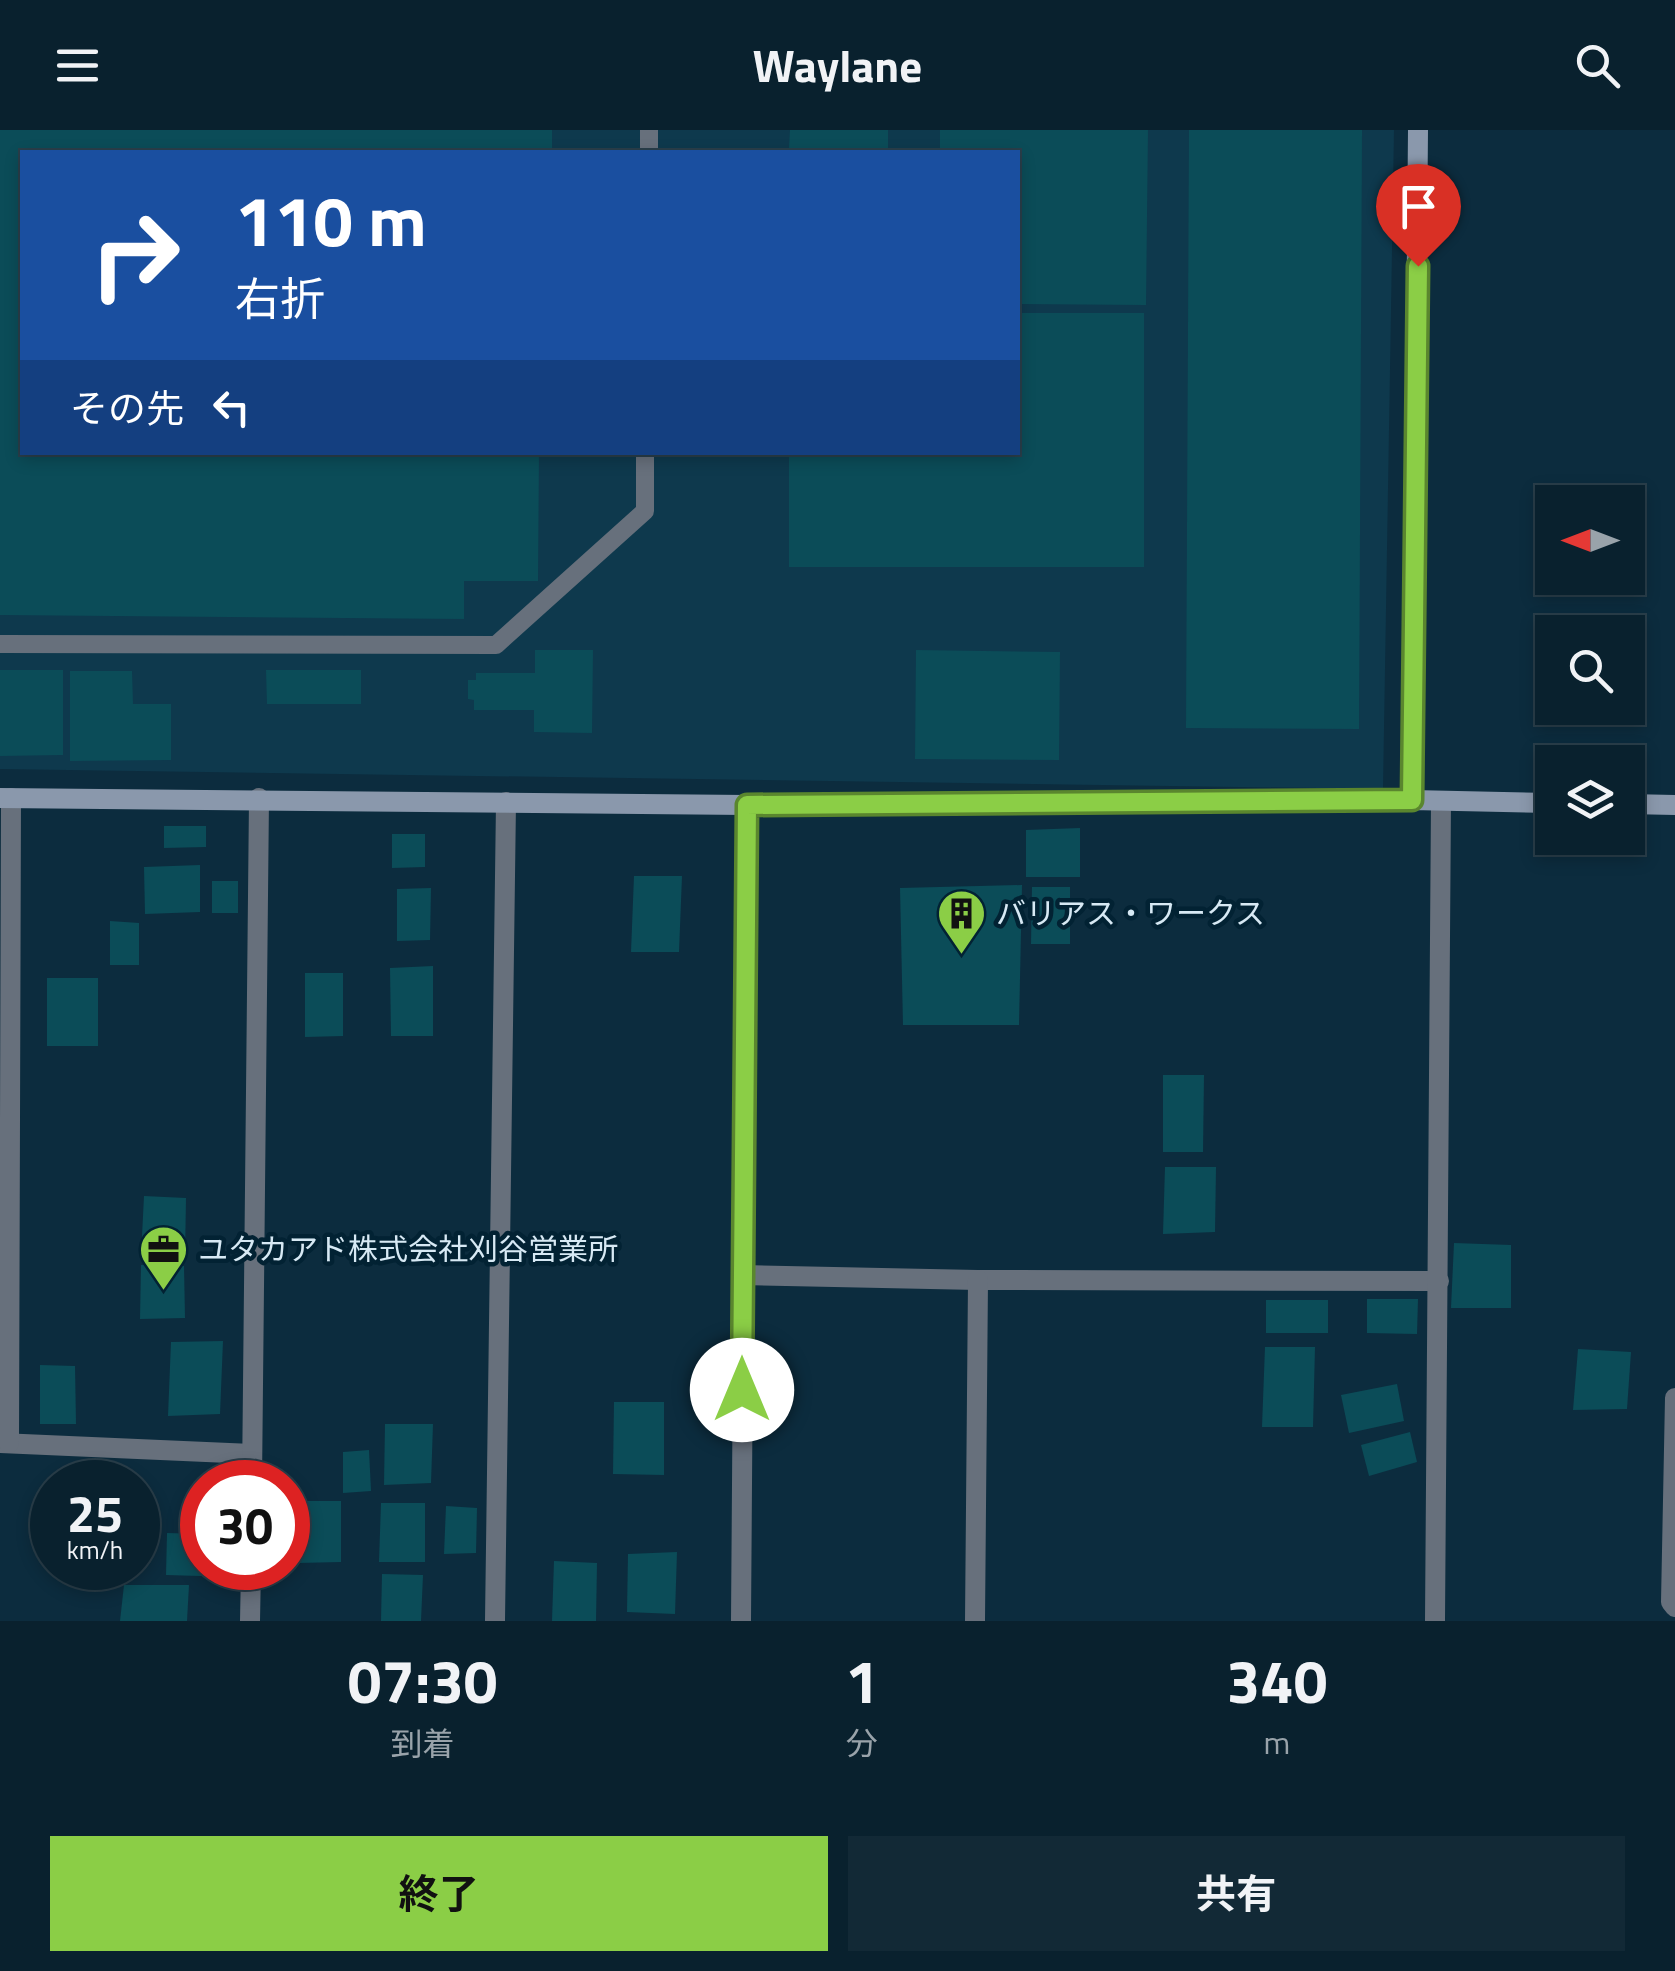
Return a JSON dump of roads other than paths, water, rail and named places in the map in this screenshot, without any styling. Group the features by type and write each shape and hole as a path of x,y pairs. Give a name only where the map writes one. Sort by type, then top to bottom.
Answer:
{"street":[{"path":"1412,800 1418,130"},
{"path":"252,1454 4,1443 6,798 747,805 1535,803"},
{"path":"252,1460 259,798"},
{"path":"1434,1621 1441,800"},
{"path":"495,1621 506,802"},
{"path":"1645,804 1675,805"},
{"path":"741,1621 747,805"},
{"path":"743,1274 978,1280 1439,1281"},
{"path":"975,1621 978,1280"},
{"path":"1675,1398 1671,1602 1675,1606"},
{"path":"250,1621 251,1590"}],"lane":[{"path":"0,644 496,645 645,511 645,455"}],"place":[{"name":"バリアス・ワークス","path":"961,956"},
{"name":"ユタカアド株式会社刈谷営業所","path":"163,1292"}]}
